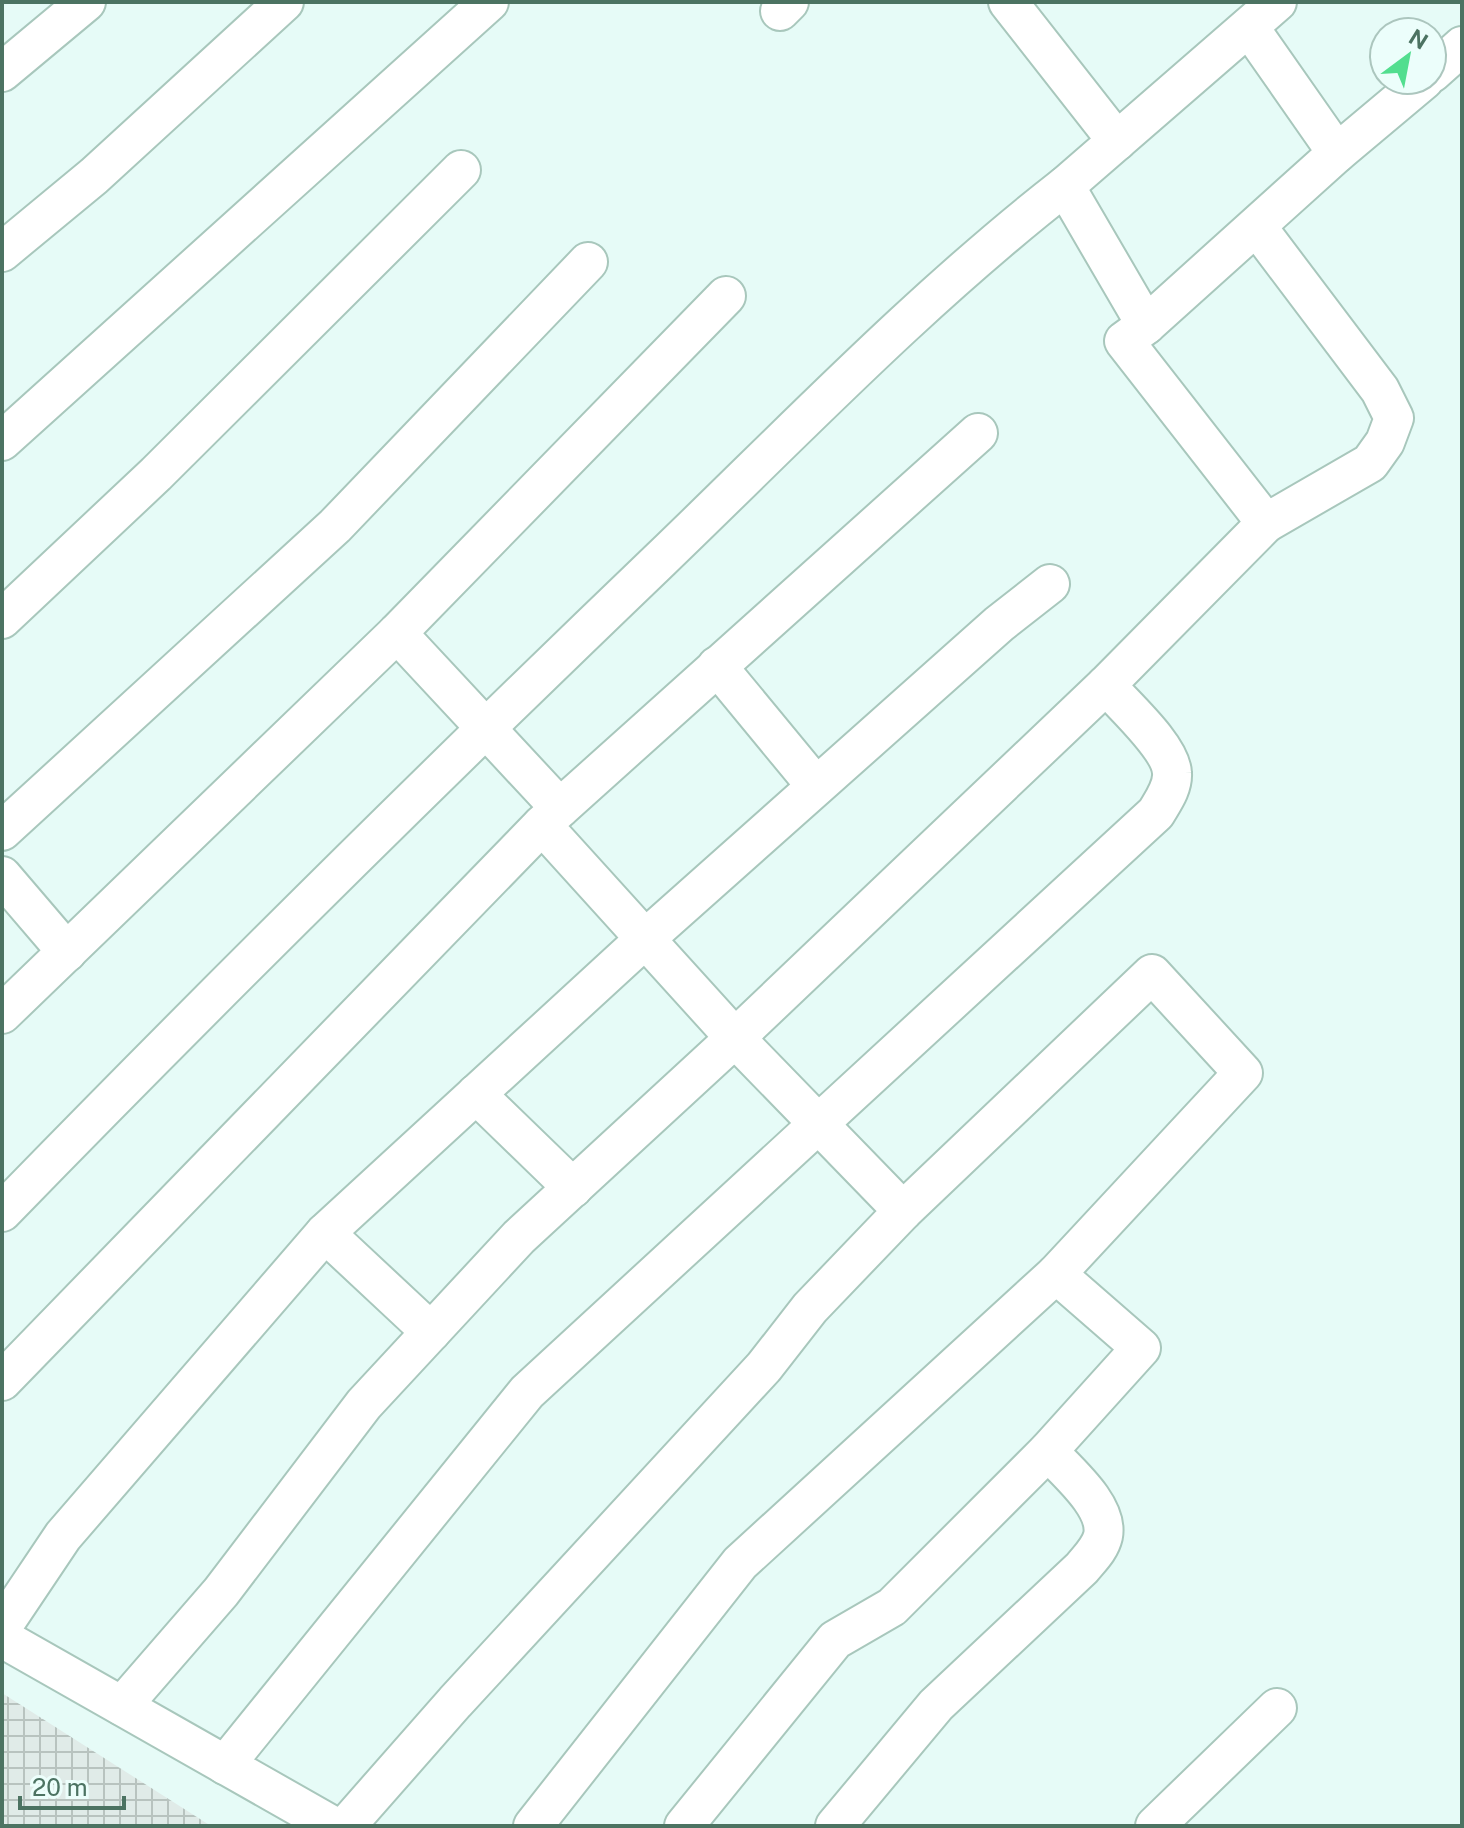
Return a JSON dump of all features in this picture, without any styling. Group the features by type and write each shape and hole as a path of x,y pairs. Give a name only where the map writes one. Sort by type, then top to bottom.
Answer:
{"street":[{"path":"2,72 86,2"},
{"path":"2,252 94,176 284,2"},
{"path":"2,441 489,2"},
{"path":"1008,2 1117,141"},
{"path":"2,1212 243,964 872,353 987,247 1065,186 1277,2"},
{"path":"1249,27 1337,153"},
{"path":"1266,523 1124,341 1146,325 1405,96"},
{"path":"2,619 156,474 461,170"},
{"path":"1065,186 1146,325"},
{"path":"122,1706 221,1592 364,1404 519,1237 735,1038 1106,685 1266,523 1370,463 1385,442 1394,418 1380,390 1257,227"},
{"path":"2,831 335,526 588,262"},
{"path":"2,1014 397,633 726,296"},
{"path":"2,1381 551,816 978,433"},
{"path":"2,1627 63,1536 325,1233 645,939 999,624 1050,584"},
{"path":"397,633 485,728 645,939 735,1038 903,1211"},
{"path":"717,666 816,786"},
{"path":"225,1765 527,1392 820,1126 1156,813 1167,795 1173,776 1169,758 1106,685"},
{"path":"2,876 67,952"},
{"path":"346,1826 455,1702 764,1367 810,1308 903,1211 1152,974 1243,1073 1056,1274 740,1563 533,1826"},
{"path":"476,1094 573,1188"},
{"path":"325,1233 431,1332"},
{"path":"684,1826 835,1640 892,1607 1048,1451 1141,1348 1056,1274"},
{"path":"835,1826 936,1705 1082,1568 1098,1549 1104,1534 1102,1517 1048,1451"},
{"path":"2,1638 333,1826"},
{"path":"1155,1826 1277,1708"}],"shaded area":[{"path":"2,1693 211,1826 2,1826"}]}
